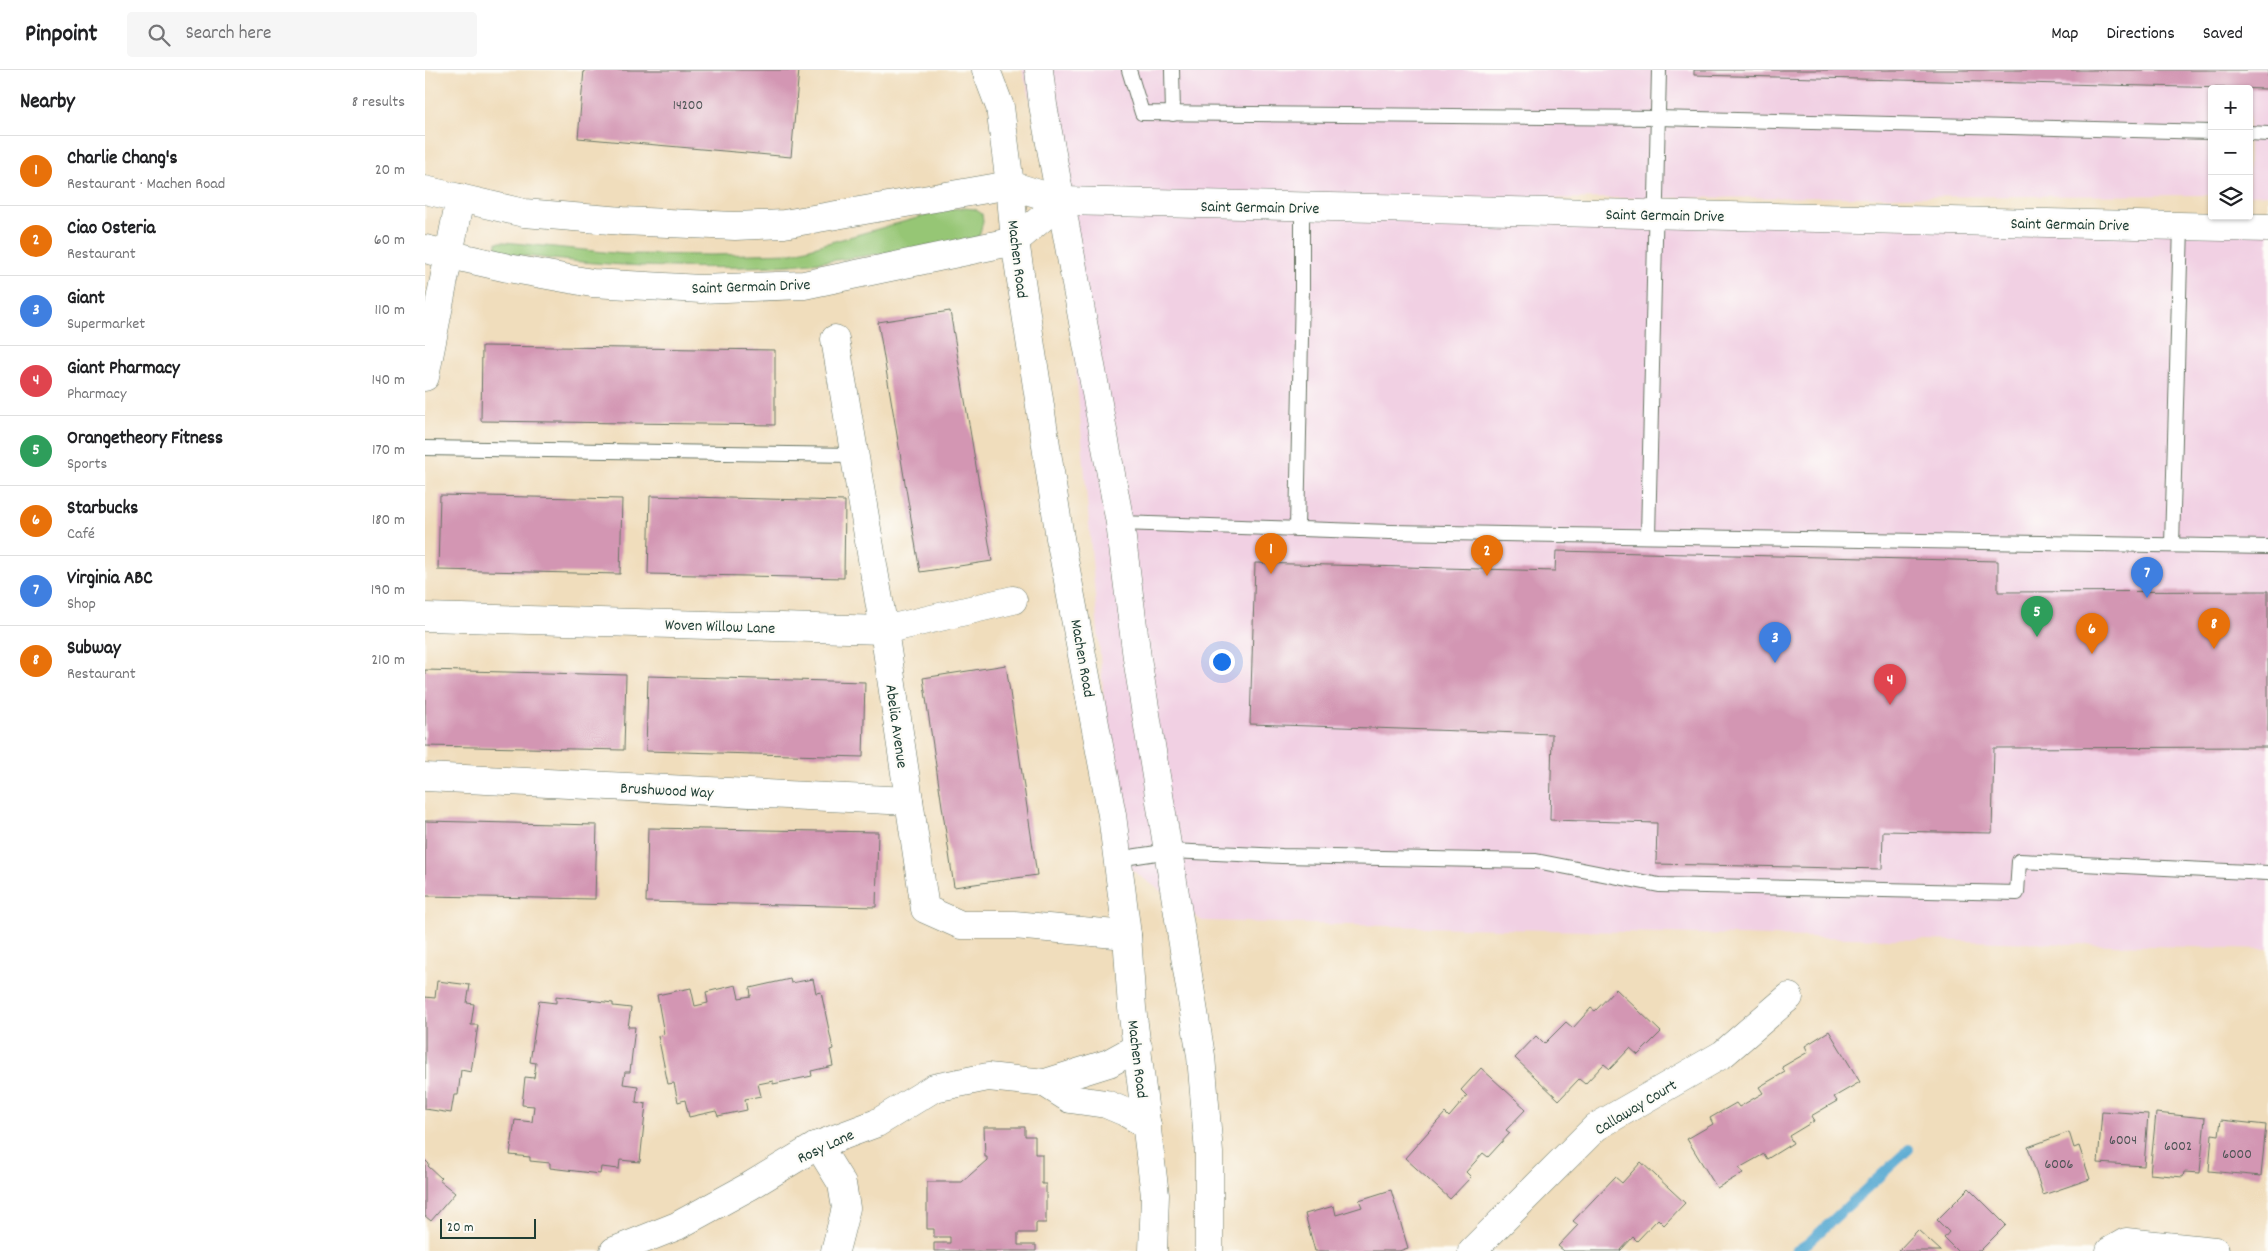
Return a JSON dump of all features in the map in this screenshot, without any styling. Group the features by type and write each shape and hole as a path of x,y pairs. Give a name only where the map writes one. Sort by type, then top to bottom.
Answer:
{"street":[{"name":"Machen Road","path":"986,70 1000,107 1011,185 1015,241 1060,538 1112,814 1127,935 1132,1008 1155,1195 1153,1251"},
{"path":"1039,70 1043,105 1120,523 1137,658 1170,851 1201,1056 1209,1153 1209,1251"},
{"name":"Saint Germain Drive","path":"425,190 524,213 623,221 735,226 784,224 1011,185 1062,201 2268,228"},
{"path":"425,377 437,252 460,198"},
{"name":"Saint Germain Drive","path":"437,252 508,268 592,283 701,289 804,285 1015,241 1062,201"},
{"name":"Abelia Avenue","path":"835,340 884,630 925,909 961,925 1014,925 1127,935"},
{"name":"Woven Willow Lane","path":"425,617 884,630 1013,600"},
{"name":"Brushwood Way","path":"425,777 909,801"},
{"name":"Callaway Court","path":"1472,1251 1596,1127 1723,1054 1789,997"},
{"name":"Rosy Lane","path":"614,1251 677,1226 750,1186 818,1145 877,1122 934,1088 988,1077 1045,1083 1109,1063 1138,1047"},
{"name":"Rosy Lane","path":"1045,1083 1070,1099 1105,1104 1125,1112 1147,1125"},
{"path":"818,1145 842,1184 846,1208 835,1251"},
{"path":"2110,1251 2126,1242 2215,1251"}],"lane":[{"path":"1129,70 1142,114 1657,118 2208,132"},
{"path":"1172,70 1173,114"},
{"path":"1649,536 1659,70"},
{"path":"2253,133 2268,134"},
{"path":"1297,529 1303,289 1302,207"},
{"path":"2172,545 2181,226"},
{"path":"425,448 854,455"},
{"path":"1120,523 1297,529 2268,547"},
{"path":"1117,859 1170,851 1282,856 1536,861 1659,885 1997,893 2017,893 2019,861 2268,874"}],"shaded area":[{"path":"1022,70 2268,70 2268,194 2253,195 2253,85 2208,85 2208,195 1089,201 2268,228 2268,949 1202,921 1117,859 1062,201"}],"green space":[{"path":"949,209 975,209 982,214 983,222 979,236 972,239 859,257 790,265 682,267 610,264 502,253 497,248 497,242 504,242 624,254 712,255 792,253"}],"building":[{"path":"584,70 799,70 791,157 578,138"},
{"path":"1694,70 2268,70 2268,89 2253,89 2253,85 2208,85 2208,88 1694,75"},
{"path":"950,311 992,561 920,572 878,322"},
{"path":"482,346 775,350 775,425 481,421"},
{"path":"440,495 622,499 620,574 438,570"},
{"path":"650,496 845,501 844,578 648,574"},
{"path":"1556,551 1998,561 1998,592 2268,591 2268,747 1994,748 1992,833 1883,831 1882,869 1656,864 1657,823 1550,820 1552,734 1250,724 1255,563 1555,571"},
{"path":"1006,665 1037,875 954,887 923,678"},
{"path":"425,670 626,675 624,750 425,746"},
{"path":"648,676 865,682 863,757 646,751"},
{"path":"425,821 597,825 595,899 425,896"},
{"path":"648,828 878,832 876,907 646,902"},
{"path":"790,979 791,983 813,979 816,993 821,992 833,1049 830,1050 833,1066 811,1071 812,1076 773,1084 773,1081 758,1084 761,1096 745,1099 747,1110 718,1116 716,1111 689,1117 685,1100 678,1102 674,1083 668,1084 658,1036 664,1034 657,995 691,988 695,1006 708,1003 706,992 736,985 739,998 751,996 750,988"},
{"path":"437,981 470,985 467,1003 474,1004 471,1025 478,1025 471,1072 461,1070 458,1095 454,1095 451,1113 425,1109 425,997 435,998"},
{"path":"1616,989 1661,1032 1638,1055 1630,1048 1610,1069 1604,1064 1585,1084 1579,1079 1559,1100 1515,1058 1536,1036 1544,1044 1566,1022 1573,1028 1591,1008 1595,1011"},
{"path":"556,996 613,1003 613,1006 631,1008 628,1027 635,1027 630,1072 625,1072 623,1084 638,1086 636,1102 646,1104 640,1162 620,1160 619,1169 601,1167 600,1174 550,1168 550,1163 530,1161 530,1157 510,1155 515,1120 532,1122 534,1106 522,1105 525,1077 534,1078 536,1063 530,1062 539,1001 556,1003"},
{"path":"1829,1031 1860,1082 1834,1097 1837,1101 1811,1116 1814,1121 1789,1136 1793,1143 1767,1159 1764,1154 1739,1168 1743,1173 1717,1188 1687,1139 1713,1124 1710,1118 1736,1103 1739,1107 1763,1093 1759,1087 1785,1072 1782,1067 1808,1052 1805,1046"},
{"path":"1481,1068 1526,1109 1506,1130 1510,1133 1488,1157 1483,1153 1466,1172 1471,1177 1450,1199 1405,1158 1445,1113 1449,1117 1467,1096 1461,1090"},
{"path":"2102,1111 2148,1114 2144,1166 2098,1163"},
{"path":"2156,1113 2205,1118 2200,1173 2184,1172 2183,1177 2150,1174"},
{"path":"2221,1120 2266,1125 2261,1176 2209,1171 2212,1134 2219,1135"},
{"path":"984,1127 1025,1127 1025,1136 1035,1136 1035,1154 1042,1154 1042,1184 1046,1184 1046,1223 1036,1223 1036,1233 1018,1233 1018,1245 1036,1245 1036,1251 934,1251 934,1243 950,1243 950,1237 934,1237 934,1229 927,1229 927,1182 962,1182 987,1160 987,1157 985,1157"},
{"path":"2069,1132 2074,1148 2079,1146 2090,1179 2043,1195 2028,1147"},
{"path":"425,1160 429,1164 428,1166 441,1178 439,1180 455,1193 431,1221 425,1216"},
{"path":"1641,1162 1685,1203 1664,1225 1658,1219 1637,1241 1633,1237 1620,1251 1564,1251 1558,1246 1578,1225 1573,1221 1615,1177 1622,1183"},
{"path":"1969,1188 2006,1225 1980,1251 1957,1251 1944,1238 1949,1232 1937,1220"},
{"path":"1391,1190 1408,1248 1399,1251 1315,1251 1305,1214 1334,1206 1336,1215 1362,1207 1359,1200"},
{"path":"1918,1230 1941,1251 1898,1251"}],"waterway":[{"path":"1796,1251 1808,1243 1909,1149"}],"place":[{"name":"Charlie Chang's","path":"1271,574"},
{"name":"Ciao Osteria","path":"1487,576"},
{"name":"Virginia ABC","path":"2147,598"},
{"name":"Orangetheory Fitness","path":"2037,637"},
{"name":"Subway","path":"2214,649"},
{"name":"Starbucks","path":"2092,654"},
{"name":"Giant","path":"1775,663"},
{"name":"Giant Pharmacy","path":"1890,705"}]}
